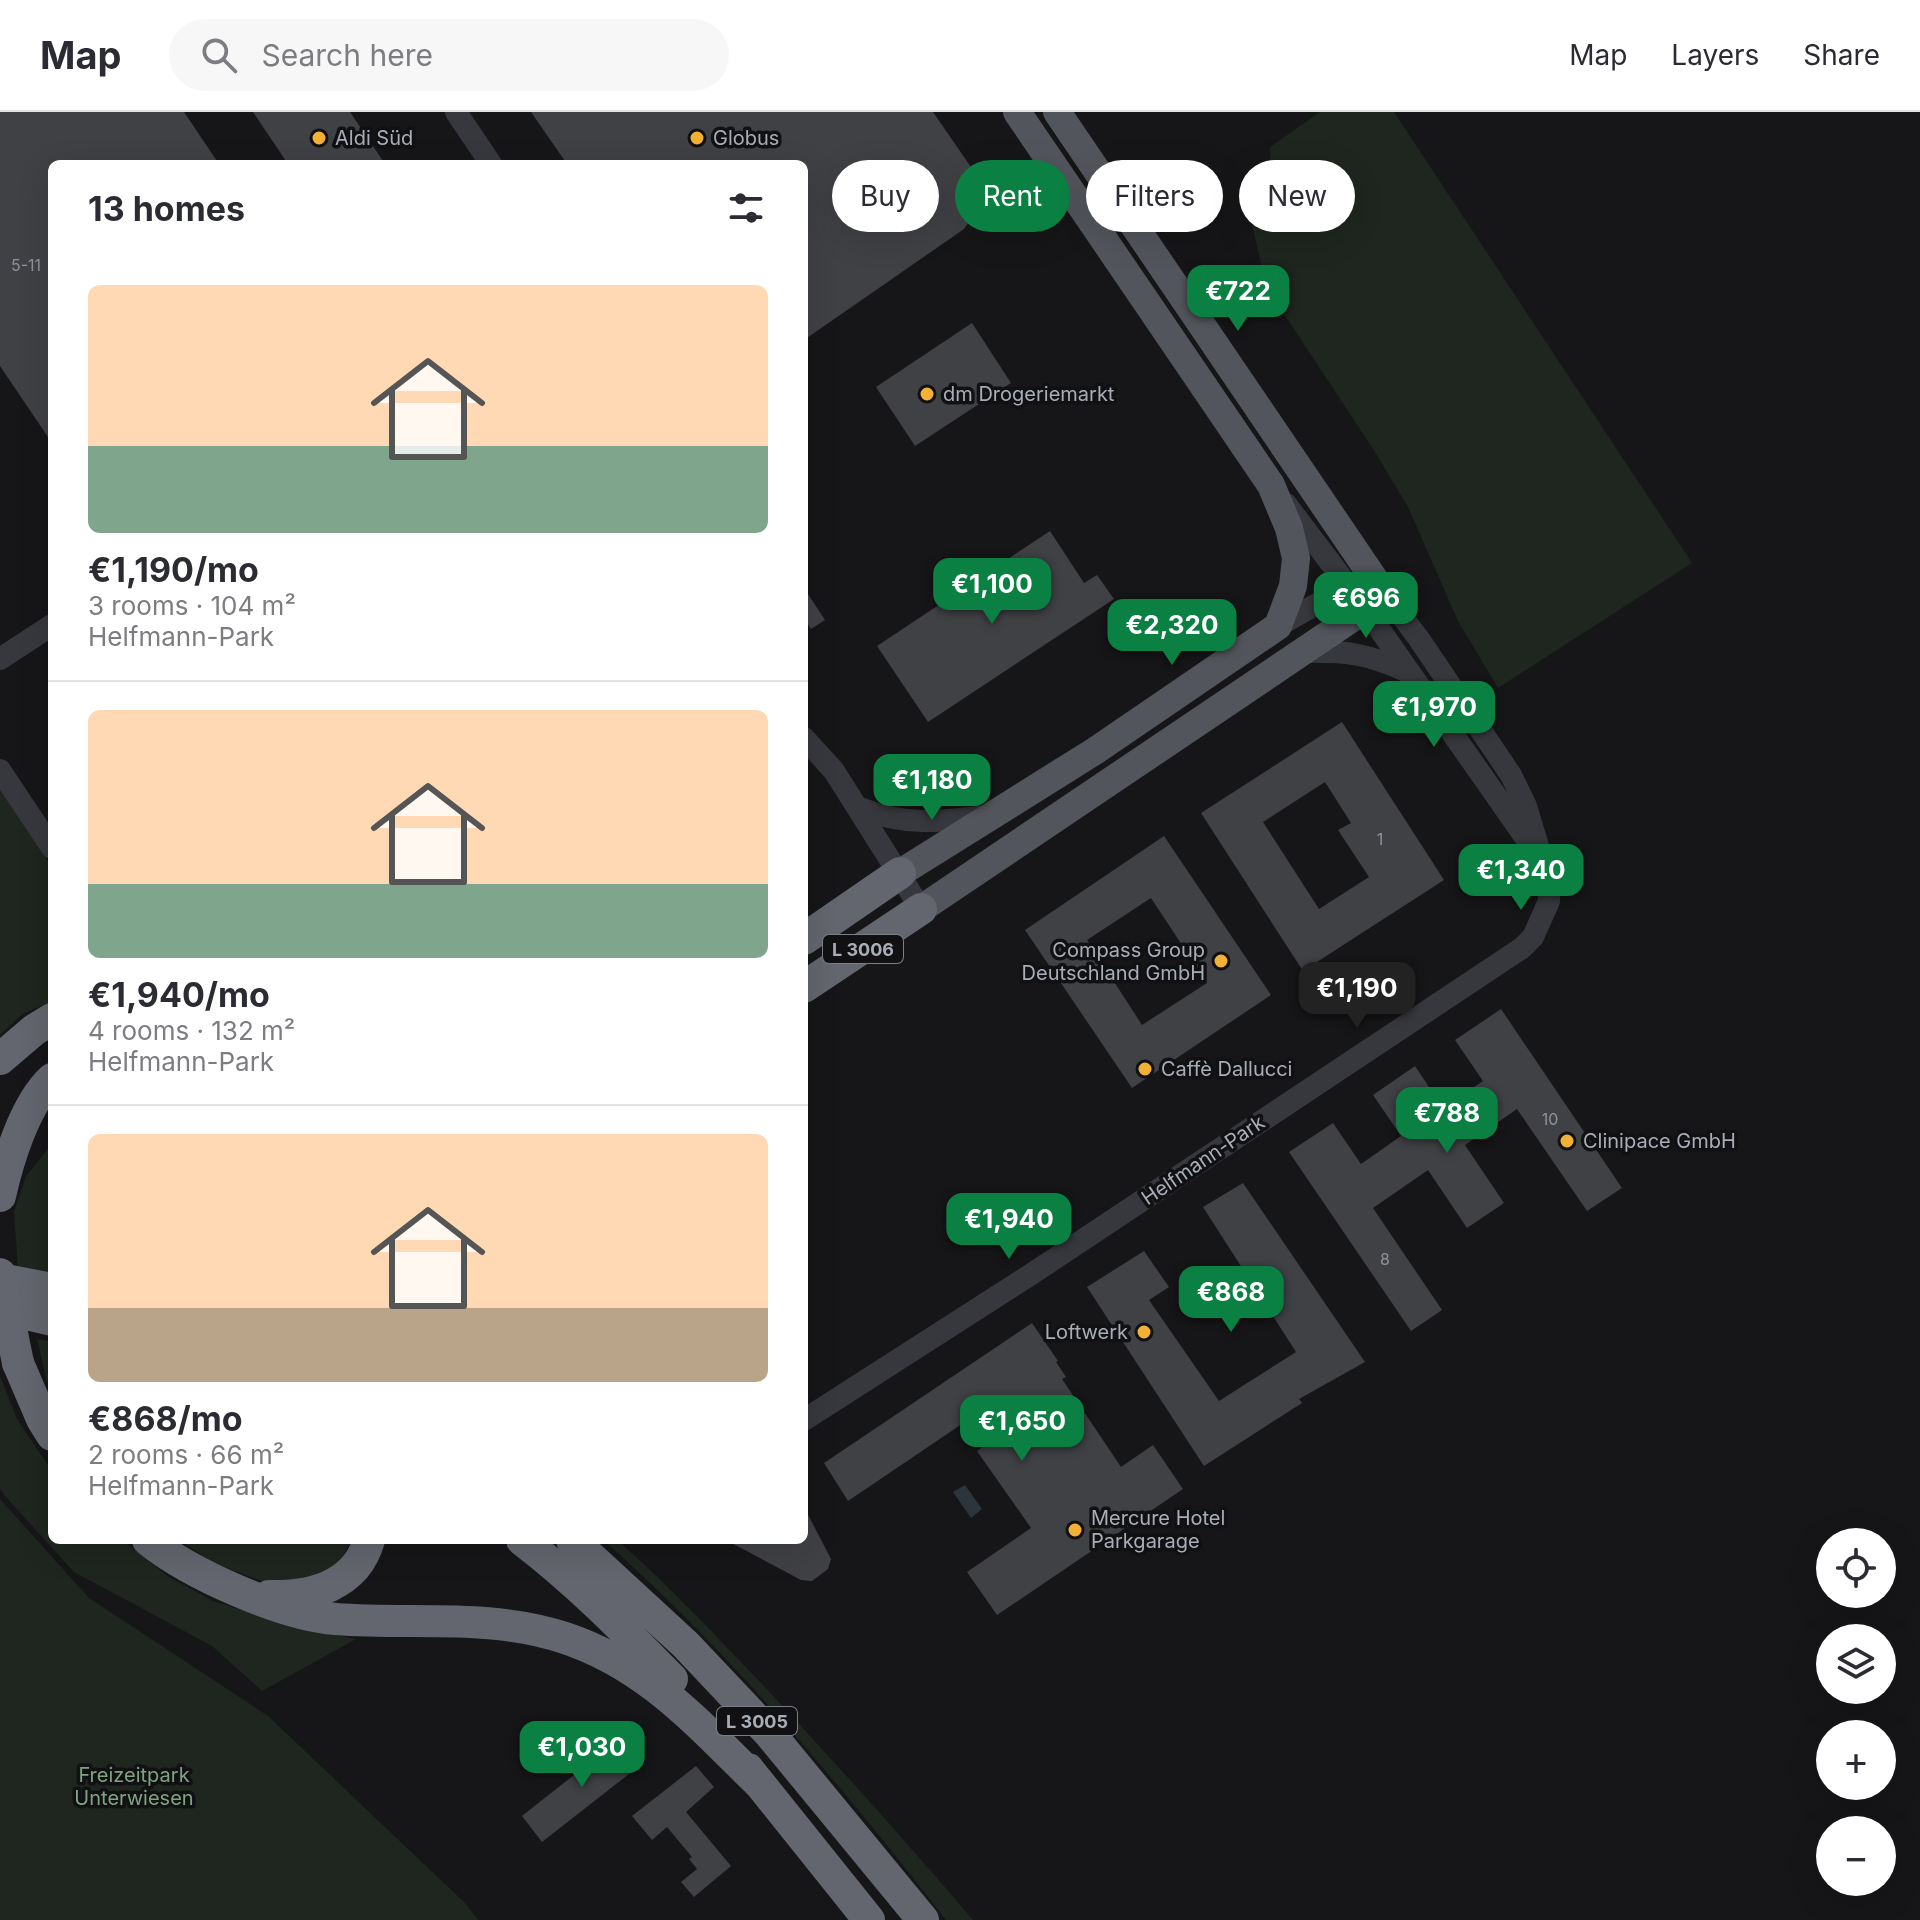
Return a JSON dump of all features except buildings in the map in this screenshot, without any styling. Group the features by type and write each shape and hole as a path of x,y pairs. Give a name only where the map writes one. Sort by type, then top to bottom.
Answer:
{"highway":[{"name":"L 3006","path":"808,936 900,873"},
{"name":"L 3006","path":"808,984 921,909"},
{"path":"0,1059 48,1021"},
{"path":"0,1196 14,1150 36,1100 48,1084"},
{"path":"14,1150 48,1112"},
{"path":"48,1288 0,1276 18,1363 48,1429"},
{"path":"0,1308 48,1319"},
{"path":"154,1544 189,1567 297,1613 336,1619 476,1621 532,1629 594,1649 643,1675 664,1691 761,1785"},
{"path":"253,1595 302,1595 335,1585 349,1574 367,1544"},
{"name":"L 3005","path":"527,1544 617,1623 677,1685 869,1920"},
{"name":"L 3005","path":"576,1544 686,1645 770,1734 923,1920"}],"main road":[{"path":"1017,112 1271,485 1289,528 1296,558 1293,586 1278,626"},
{"path":"1057,112 1364,594"},
{"name":"L 3006","path":"921,909 1351,619 1364,594"},
{"name":"L 3006","path":"900,873 1095,751 1278,626"}],"street":[{"path":"456,112 488,160"},
{"path":"1271,485 1364,594"},
{"path":"1278,626 1324,600 1364,594"},
{"name":"Helfmann-Park","path":"1364,594 1408,672 1544,864"},
{"name":"Helfmann-Park","path":"808,1417 1030,1275 1522,948 1533,937 1549,901 1549,883 1526,806 1511,775 1419,639 1364,594"},
{"path":"0,659 48,628"},
{"path":"1302,652 1354,652 1374,656 1408,672"},
{"path":"808,742 834,771 860,808 921,909"},
{"path":"0,770 48,842"},
{"path":"860,808 884,818 901,820 940,822 992,816"}],"green space":[{"path":"1320,112 1394,112 1692,563 1498,688 1458,621 1408,507 1267,288 1254,232 1355,232 1355,160 1270,160 1270,147"},
{"path":"0,788 48,861 48,1004 24,1013 0,1035"},
{"path":"48,1149 48,1274 18,1269 14,1212 26,1176"},
{"path":"37,1339 48,1341 48,1383"},
{"path":"0,1376 17,1419 48,1465 48,1543 0,1488"},
{"name":"Freizeitpark Unterwiesen","path":"0,1499 89,1598 268,1716 465,1903 478,1920 0,1920"},
{"path":"49,1544 127,1544 169,1577 213,1601 289,1625 356,1639 262,1691 212,1646 74,1572"},
{"path":"185,1544 350,1544 335,1569 303,1582 264,1582 210,1561"},
{"path":"607,1544 621,1544 708,1628 842,1770 973,1920 946,1920 783,1722 650,1583"}],"shaded area":[{"path":"965,1485 982,1509 971,1518 953,1492"}],"place":[{"name":"Aldi Süd","path":"319,138"},
{"name":"Globus","path":"697,138"},
{"name":"dm Drogeriemarkt","path":"927,394"},
{"name":"Compass Group Deutschland GmbH","path":"1221,961"},
{"name":"Caffè Dallucci","path":"1145,1069"},
{"name":"Clinipace GmbH","path":"1567,1141"},
{"name":"Loftwerk","path":"1144,1332"},
{"name":"Mercure Hotel Parkgarage","path":"1075,1530"}]}
